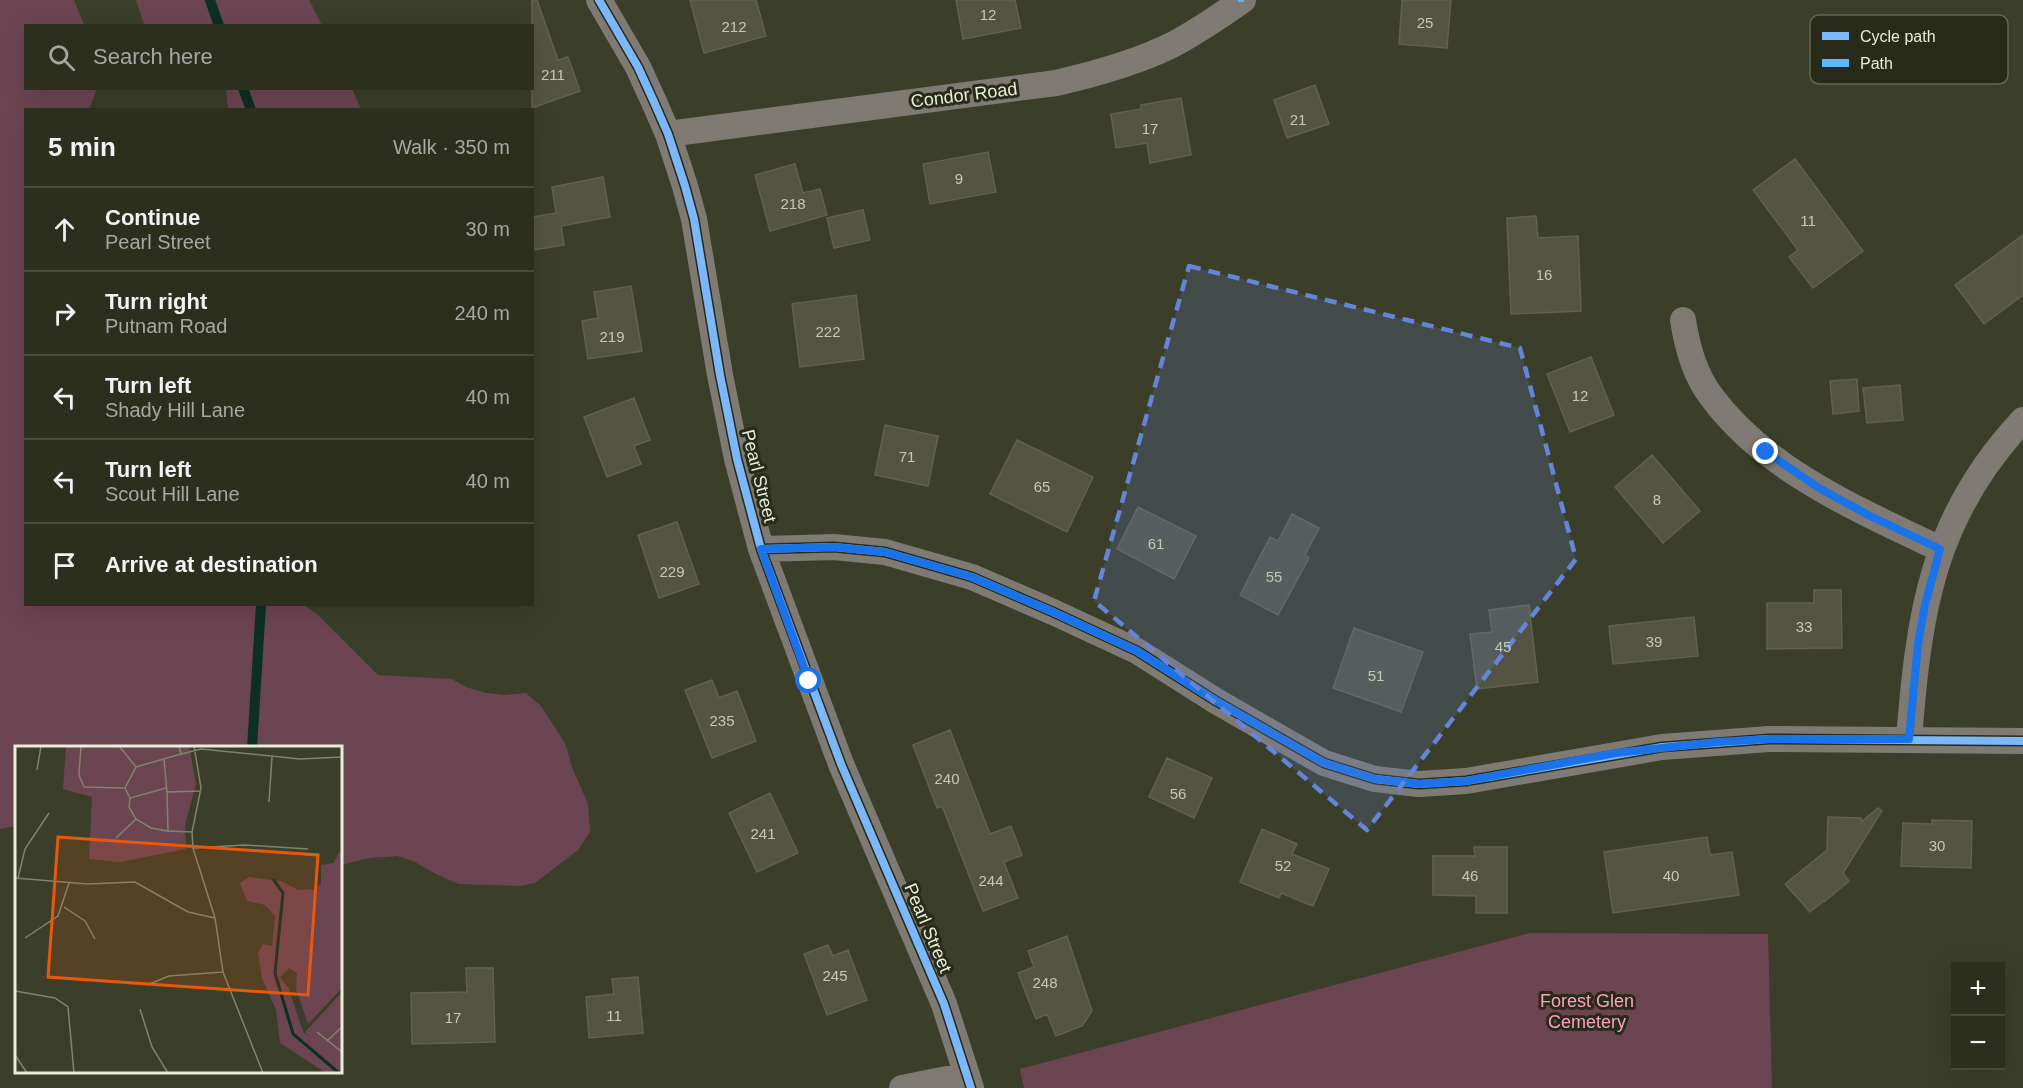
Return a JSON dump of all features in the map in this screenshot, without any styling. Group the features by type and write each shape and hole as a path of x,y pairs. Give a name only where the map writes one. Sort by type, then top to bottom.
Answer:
{"street":[{"name":"Pearl Street","path":"599,0 638,68 668,134 694,219 720,375 737,459 761,549 841,764 944,1004 969,1081"},
{"name":"Condor Road","path":"668,134 1035,86 1085,76 1143,57 1170,45 1244,0"},
{"path":"1683,320 1687,344 1696,369 1710,395 1732,421 1766,452 1819,488 1870,516 1940,549"},
{"path":"1909,739 1918,644 1925,605 1940,549 1979,475 1994,453 2023,420"},
{"path":"761,549 834,547 885,552 972,577 1137,651 1216,701 1324,763 1375,779 1419,784 1466,781 1616,753 1717,742 1769,739 2023,741"},
{"path":"902,1088 969,1081"}],"highlighted area":[{"path":"1189,266 1520,348 1576,559 1367,830 1094,601"}],"green space":[{"path":"0,0 74,0 84,24 24,24 24,90 97,90 89,108 24,108 24,606 305,606 317,614 378,675 452,679 466,687 486,693 505,695 526,693 541,706 565,743 572,767 588,804 590,832 578,850 535,883 520,886 459,884 413,861 397,856 370,858 342,865 342,746 15,746 15,826 0,829"},
{"path":"136,0 309,0 321,24 144,24"},
{"path":"226,90 352,90 361,108 228,108"},
{"name":"Forest Glen Cemetery","path":"1530,933 1768,934 1772,1088 1024,1088 1020,1069"}],"building":[{"path":"532,0 537,0 558,60 568,57 580,91 532,108 534,24 532,24"},
{"path":"690,0 756,0 766,36 704,53"},
{"path":"956,0 1015,0 1021,28 963,39"},
{"path":"1402,0 1451,0 1447,48 1399,44"},
{"path":"1315,85 1329,124 1287,138 1274,100"},
{"path":"1181,98 1191,155 1150,163 1147,143 1116,148 1111,114 1141,109 1141,105"},
{"path":"988,152 996,192 930,204 923,164"},
{"path":"1795,159 1863,251 1813,288 1789,257 1798,250 1753,190"},
{"path":"795,164 803,193 820,189 827,215 770,231 755,175"},
{"path":"603,177 610,217 561,226 564,245 534,250 534,217 556,213 552,187"},
{"path":"863,210 870,240 834,248 827,218"},
{"path":"1536,216 1538,238 1578,236 1581,311 1511,314 1507,218"},
{"path":"2023,235 2023,295 1984,324 1955,285"},
{"path":"631,286 642,351 588,359 582,321 598,318 594,292"},
{"path":"856,295 864,359 800,367 792,304"},
{"path":"1591,357 1614,415 1570,432 1547,374"},
{"path":"1857,379 1859,411 1833,414 1830,381"},
{"path":"1900,385 1903,420 1867,423 1863,388"},
{"path":"634,398 650,440 634,446 641,464 607,477 584,417"},
{"path":"885,425 938,436 928,486 875,475"},
{"path":"1017,440 1093,477 1067,532 990,494"},
{"path":"1652,455 1700,511 1663,543 1615,487"},
{"path":"1138,507 1196,536 1174,579 1117,549"},
{"path":"1292,514 1319,528 1305,555 1309,558 1278,615 1240,595 1270,537 1278,541"},
{"path":"677,522 699,584 659,598 638,535"},
{"path":"1814,590 1841,590 1842,648 1767,649 1767,603 1814,603"},
{"path":"1529,605 1538,682 1477,689 1470,634 1492,632 1489,610"},
{"path":"1694,617 1698,656 1613,664 1609,626"},
{"path":"1354,628 1423,652 1401,712 1333,688"},
{"path":"712,680 719,698 737,691 756,741 712,758 685,690"},
{"path":"950,730 990,834 1011,826 1022,855 1004,862 1018,898 983,911 942,806 937,808 913,745"},
{"path":"1167,758 1212,778 1194,818 1149,797"},
{"path":"770,793 798,853 757,872 729,813"},
{"path":"1878,808 1882,811 1843,873 1849,881 1810,912 1785,884 1827,850 1828,817 1861,818 1861,822"},
{"path":"1932,820 1972,821 1971,868 1901,866 1903,823 1932,824"},
{"path":"1262,829 1297,844 1292,854 1329,869 1313,906 1281,893 1279,898 1240,882"},
{"path":"1707,837 1710,855 1732,852 1739,895 1613,913 1604,852"},
{"path":"1474,847 1507,847 1507,913 1476,913 1476,896 1433,895 1433,856 1475,856"},
{"path":"1067,936 1092,1011 1082,1026 1056,1036 1047,1014 1036,1019 1018,973 1034,967 1028,951"},
{"path":"828,945 833,956 848,950 867,1000 827,1015 804,954"},
{"path":"466,968 493,968 495,1042 412,1044 411,993 467,992"},
{"path":"638,977 643,1033 589,1038 586,997 614,994 612,979"}],"waterway":[{"path":"210,0 218,24"},
{"path":"244,90 250,108"},
{"path":"252,746 261,606"}],"cycle path":[{"path":"599,0 638,67 668,134 685,186 694,219 720,375 737,459 761,549 841,764 944,1004 971,1088"},
{"path":"761,549 834,547 885,552 972,577 1137,651 1216,701 1324,763 1375,779 1419,784 1466,781 1662,747 1769,739 2023,741"}],"route":[{"path":"809,681 761,549 834,547 885,552 972,577 1137,651 1299,751 1324,763 1375,779 1419,784 1466,781 1616,753 1717,742 1769,739 1909,739 1918,644 1925,605 1940,549 1870,516 1819,488 1766,452"}]}
